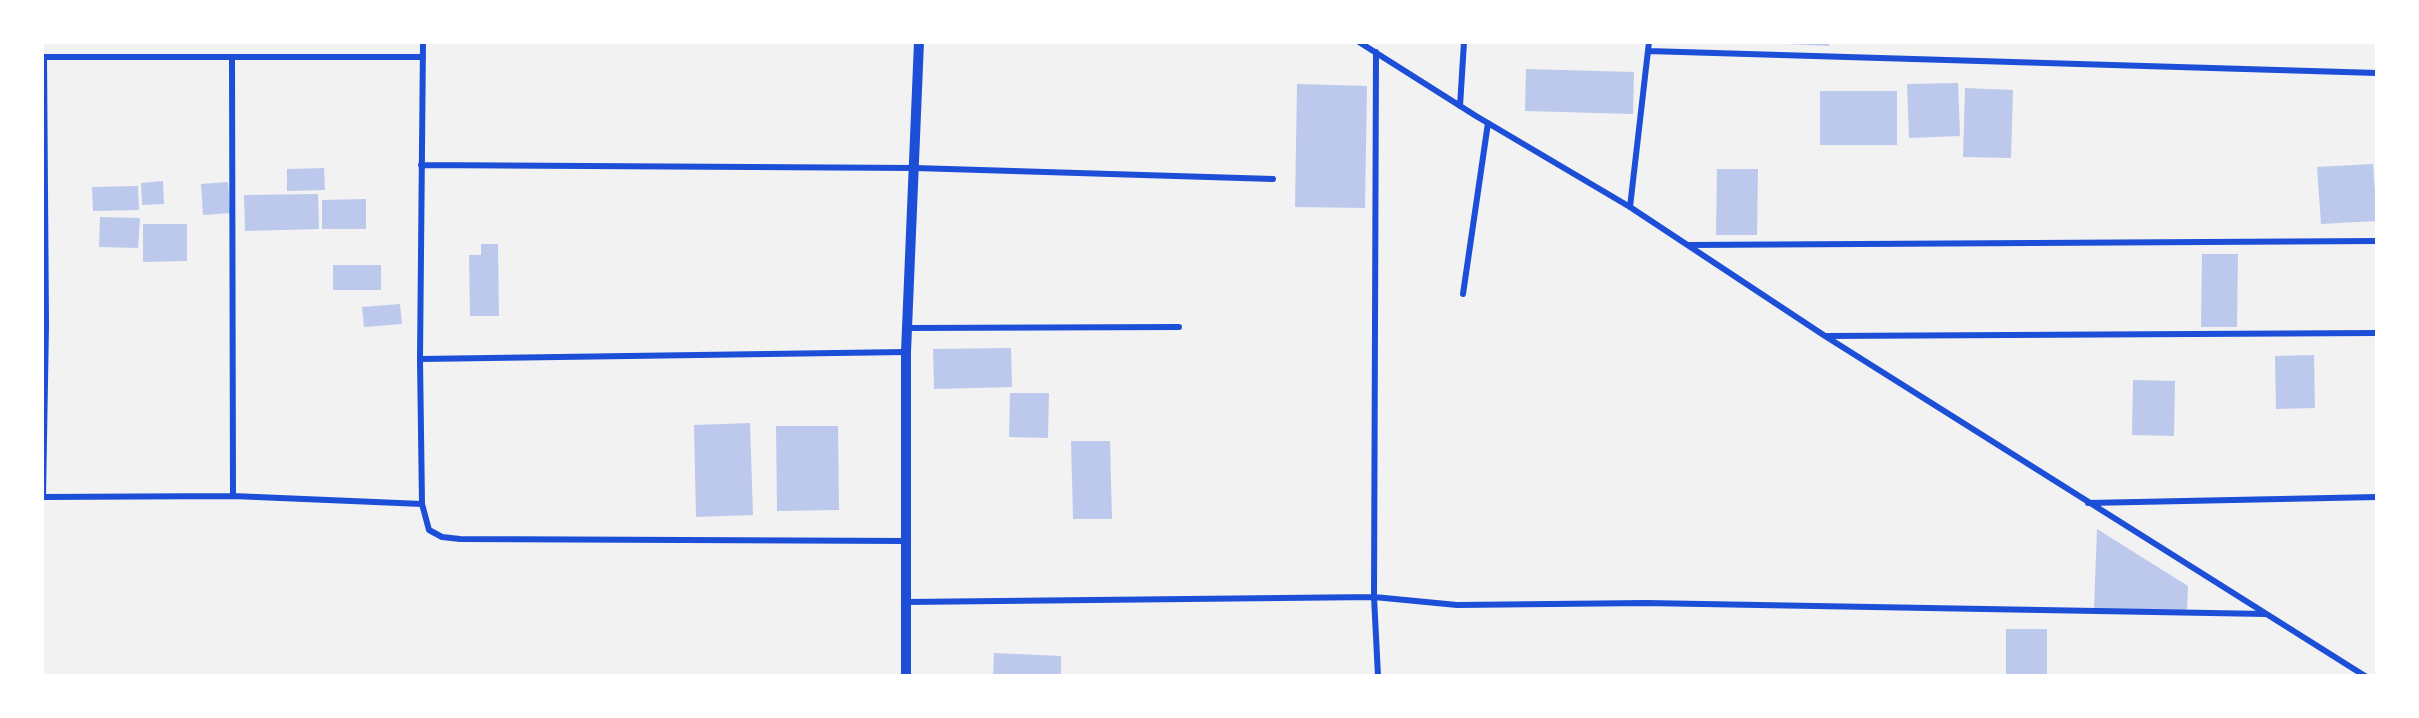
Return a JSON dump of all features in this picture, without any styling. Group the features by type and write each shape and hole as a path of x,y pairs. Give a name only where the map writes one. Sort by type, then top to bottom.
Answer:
{"street":[{"path":"423,42 420,358 422,504 429,530 442,537 460,539 906,541"},
{"path":"906,676 906,352 919,42"},
{"path":"1359,42 1488,123 1630,207 1825,336 2365,676"},
{"path":"1461,106 1464,42"},
{"path":"1630,207 1649,42"},
{"path":"1648,51 2377,73"},
{"path":"1376,52 1374,597 1378,676"},
{"path":"422,504 234,496 42,497 43,57 423,57"},
{"path":"232,58 234,496"},
{"path":"1463,294 1488,123"},
{"path":"422,165 915,168 1272,179"},
{"path":"1687,245 2377,241"},
{"path":"908,328 1179,327"},
{"path":"1825,336 2377,333"},
{"path":"420,358 906,352"},
{"path":"2088,503 2377,497"},
{"path":"906,602 1374,597 1457,605 1646,603 2266,614"}],"building":[{"path":"1786,42 1829,42 1829,46 1786,44"},
{"path":"1526,69 1634,72 1633,114 1525,111"},
{"path":"1958,83 1960,136 1909,138 1907,84"},
{"path":"1297,84 1367,86 1365,208 1295,207"},
{"path":"1965,88 2013,90 2011,158 1963,157"},
{"path":"1820,91 1897,91 1897,145 1820,145"},
{"path":"2373,164 2377,221 2321,224 2317,167"},
{"path":"324,168 325,190 287,191 287,169"},
{"path":"1717,169 1758,169 1757,235 1716,235"},
{"path":"163,181 164,204 142,205 141,183"},
{"path":"228,182 230,213 203,215 201,184"},
{"path":"138,186 139,210 93,211 92,187"},
{"path":"318,194 319,229 245,231 244,195"},
{"path":"366,199 366,229 322,229 322,200"},
{"path":"100,217 140,218 138,248 99,247"},
{"path":"143,224 187,224 187,261 143,262"},
{"path":"481,244 498,244 499,316 470,316 469,255 481,255"},
{"path":"2202,254 2238,254 2237,327 2201,327"},
{"path":"333,265 381,265 381,290 333,290"},
{"path":"400,304 402,324 364,327 362,307"},
{"path":"1011,348 1012,387 934,389 933,349"},
{"path":"2314,355 2315,408 2276,409 2275,356"},
{"path":"2133,380 2175,381 2174,436 2132,435"},
{"path":"1010,393 1049,393 1048,438 1009,437"},
{"path":"750,423 753,515 696,517 694,425"},
{"path":"776,426 838,426 839,510 777,511"},
{"path":"1071,441 1110,441 1112,519 1073,519"},
{"path":"2097,529 2188,586 2187,612 2094,609"},
{"path":"2006,629 2047,629 2047,676 2006,676"},
{"path":"994,653 1061,656 1061,676 993,676"}]}
